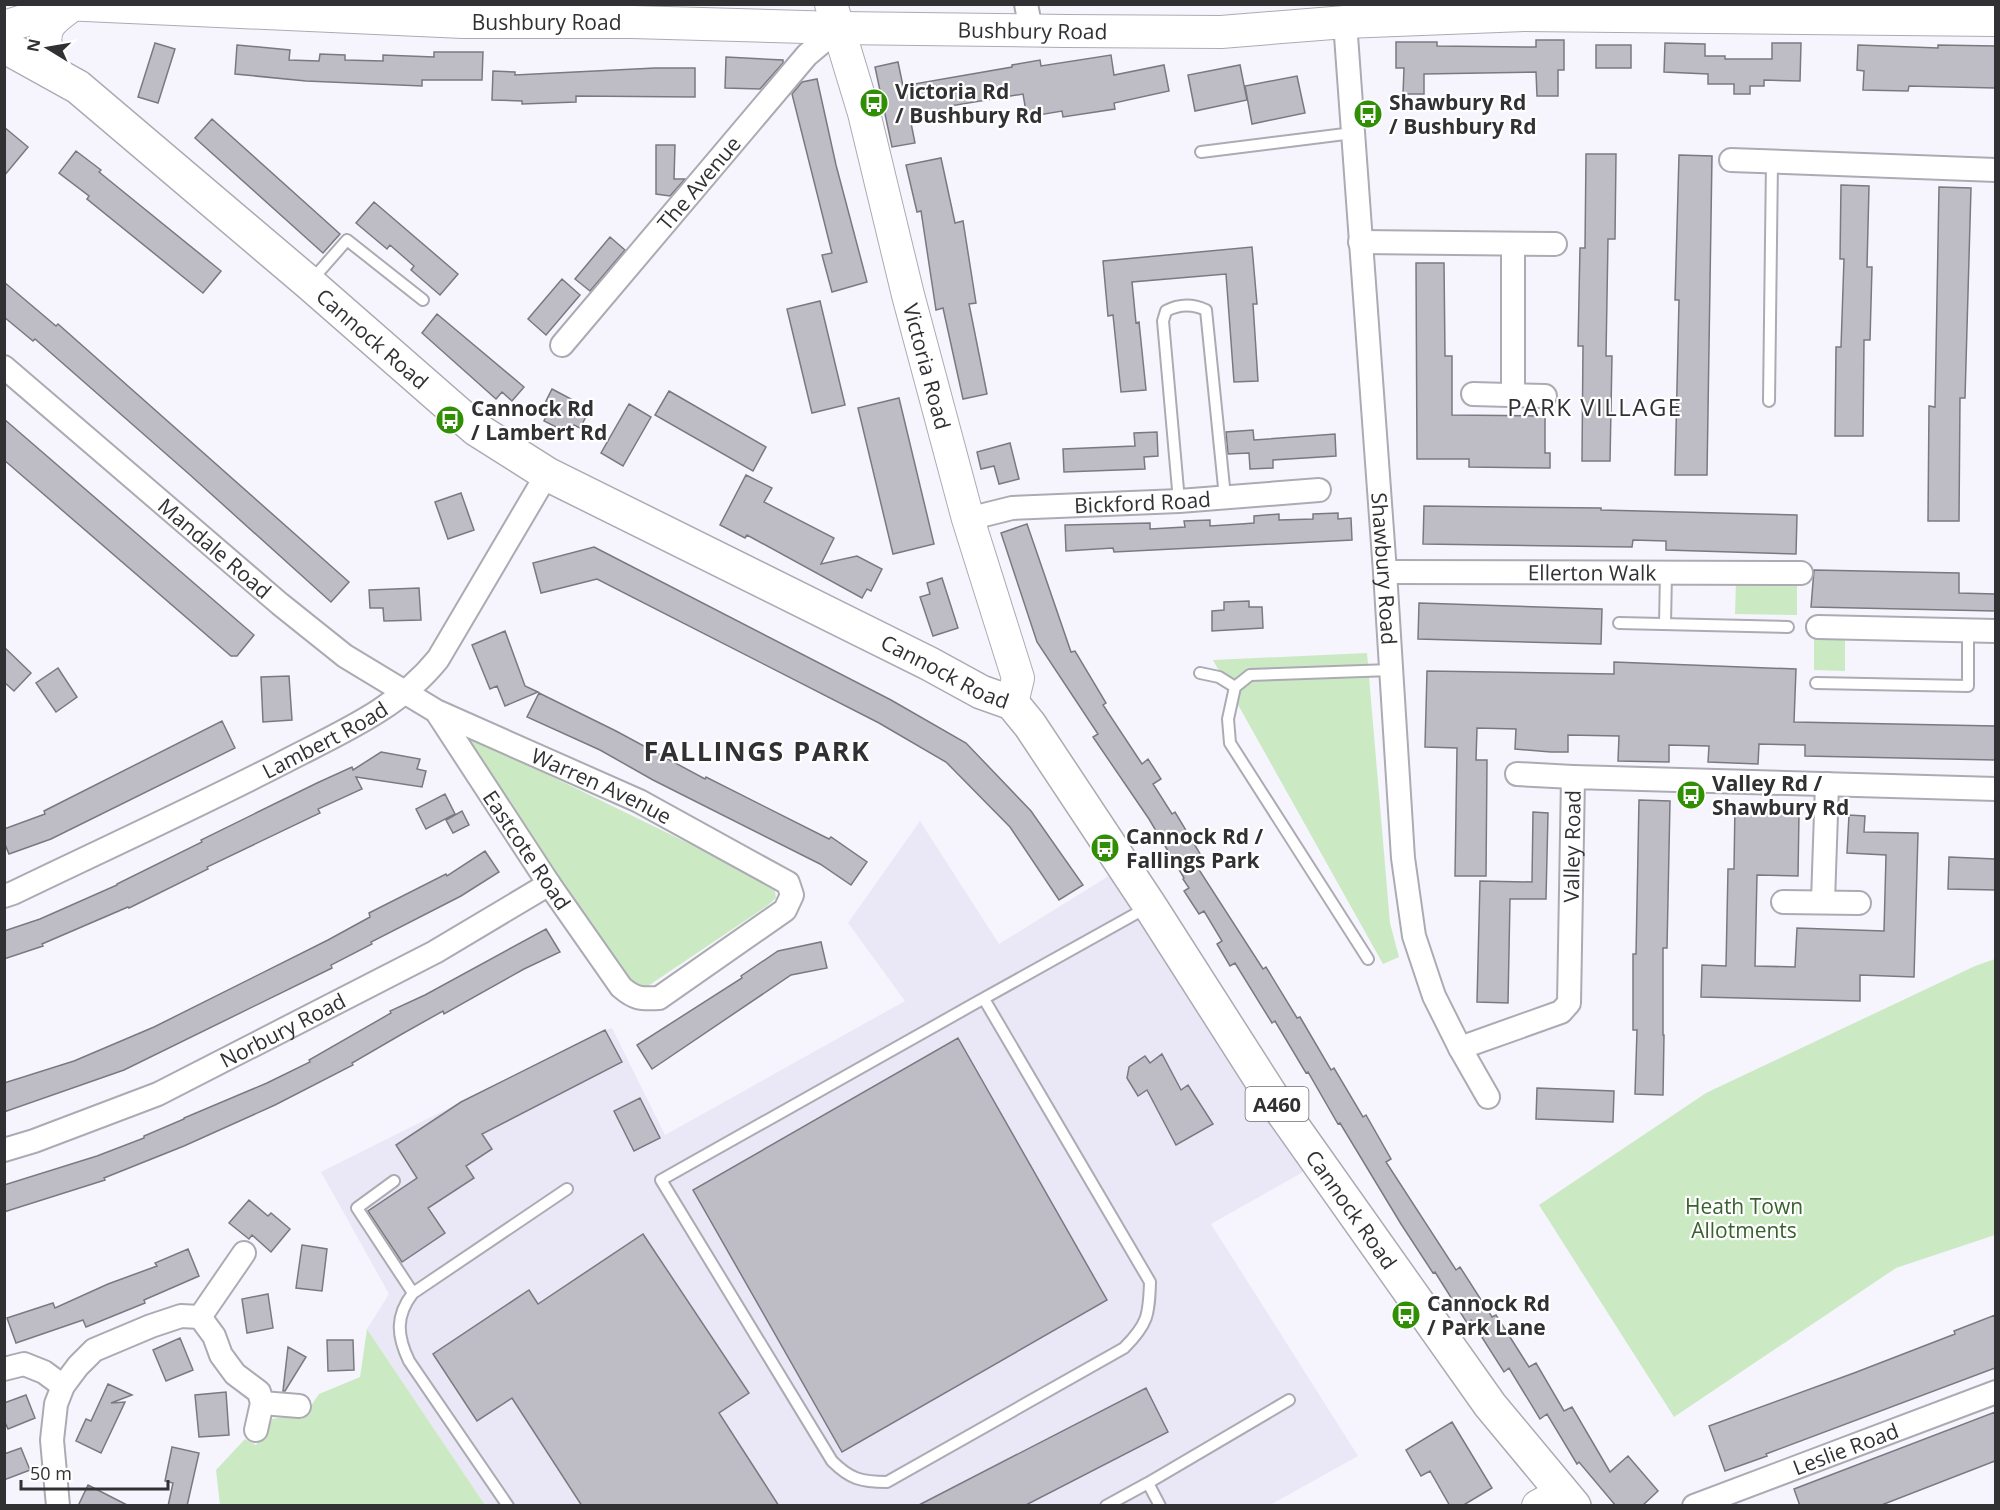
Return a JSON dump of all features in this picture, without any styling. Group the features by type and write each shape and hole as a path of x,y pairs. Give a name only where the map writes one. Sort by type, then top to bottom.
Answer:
{"highway":[{"name":"Cannock Road","path":"4,27 47,52 78,87 309,283 476,429 547,474 928,663 981,692 1012,703 1030,725 1150,906 1272,1097 1558,1501"},
{"name":"Cannock Road","path":"4,46 78,87"}],"street":[{"path":"4,6 10,4"},
{"path":"47,52 44,40 49,22 67,5"},
{"name":"Bushbury Road","path":"4,27 67,5 462,13 633,22 835,16 1028,17 1221,32 1345,22 1524,15 1751,11 1995,20"},
{"name":"The Avenue","path":"562,345 807,55 835,16"},
{"name":"Victoria Road","path":"835,16 864,113 908,295 968,519 1018,678 1012,703"},
{"name":"Shawbury Road","path":"1345,22 1403,858 1414,936 1434,996 1488,1097"},
{"path":"1731,160 1995,170"},
{"path":"1360,242 1555,244"},
{"path":"1513,244 1514,394"},
{"name":"Mandale Road","path":"4,367 280,604 345,656 436,711"},
{"path":"1473,394 1545,396"},
{"name":"Lambert Road","path":"4,896 247,780 378,713 422,680 438,659 547,474"},
{"name":"Bickford Road","path":"968,519 1012,508 1179,501 1318,490"},
{"name":"Ellerton Walk","path":"1384,572 1801,573"},
{"path":"1818,627 1995,631"},
{"name":"Warren Avenue","path":"436,711 639,801 788,883 792,895 785,910 659,998 633,997 621,987"},
{"name":"Eastcote Road","path":"436,711 549,884 621,987"},
{"path":"1517,774 1573,777"},
{"name":"Valley Road","path":"1460,1048 1561,1012 1569,1003 1573,777 1995,789"},
{"path":"1823,901 1827,784"},
{"name":"Norbury Road","path":"4,1150 158,1094 435,952 549,884"},
{"path":"1783,902 1859,903"},
{"path":"200,1317 244,1253"},
{"path":"58,1506 52,1440 56,1404 63,1386 78,1366 94,1350 181,1316 200,1317"},
{"path":"200,1317 214,1336 222,1355 235,1374 259,1392 262,1403 256,1430"},
{"path":"4,1369 24,1364 44,1372 63,1386"},
{"name":"Leslie Road","path":"1694,1506 1742,1498 1995,1392"},
{"path":"262,1403 299,1406"}],"lane":[{"path":"1201,152 1353,133"},
{"path":"1769,401 1772,161"},
{"path":"309,283 348,240 423,300"},
{"path":"1179,501 1163,321 1166,311 1186,305 1206,310 1225,497"},
{"path":"1665,624 1666,573"},
{"path":"1619,623 1788,627"},
{"path":"1816,683 1968,686 1968,630"},
{"path":"1368,959 1230,743 1228,718 1235,687 1250,675 1391,670"},
{"path":"1200,673 1219,677 1235,687"},
{"path":"984,999 1150,1282 1149,1311 1141,1332 1124,1348 886,1482 865,1482 846,1474 832,1461 661,1180 984,999 1150,906"},
{"path":"394,1180 357,1208 413,1293"},
{"path":"508,1506 409,1361 401,1343 400,1323 404,1304 413,1293 567,1190"},
{"path":"1106,1506 1289,1400"},
{"path":"1148,1483 1160,1506"}],"shaded area":[{"path":"920,821 999,944 1112,874 1303,1172 1211,1224 1358,1456 1270,1505 485,1505 367,1329 389,1294 321,1172 612,1028 665,1135 905,1001 848,923"}],"green space":[{"path":"1736,582 1797,583 1797,615 1735,614"},
{"path":"1814,638 1845,639 1845,671 1814,670"},
{"path":"1367,653 1390,923 1399,957 1383,964 1213,660"},
{"path":"471,740 481,742 774,885 776,898 648,986 637,986 627,979 469,747"},
{"name":"Heath Town Allotments","path":"1995,959 1995,1235 1896,1268 1674,1417 1539,1205 1706,1093 1975,966"},
{"path":"367,1329 485,1505 220,1505 216,1470 245,1439 256,1445 272,1419 306,1413 319,1394 360,1377"}],"building":[{"path":"1536,40 1564,40 1564,70 1558,70 1558,96 1537,96 1536,72 1424,74 1424,94 1403,94 1404,68 1396,68 1396,42 1437,42 1437,46 1536,47"},
{"path":"155,43 175,49 158,103 138,97"},
{"path":"1665,43 1705,44 1705,56 1725,56 1725,59 1772,59 1772,43 1801,43 1800,81 1764,80 1764,86 1750,86 1750,94 1734,94 1734,84 1708,84 1708,74 1664,72"},
{"path":"237,45 290,50 289,60 319,61 320,54 345,55 345,60 383,61 383,55 434,57 434,52 483,52 482,80 422,80 422,86 306,81 235,74"},
{"path":"1596,45 1631,45 1631,68 1596,68"},
{"path":"1858,45 1938,48 1938,45 1995,46 1995,88 1909,86 1908,91 1863,90 1864,71 1857,70"},
{"path":"1111,55 1114,75 1164,65 1169,91 1114,103 1115,109 1063,117 1062,111 1027,117 1023,94 950,106 951,110 910,118 915,143 892,147 875,67 898,62 903,86 1040,60 1041,66"},
{"path":"726,57 783,60 783,63 760,89 725,88"},
{"path":"1240,65 1247,100 1195,111 1188,75"},
{"path":"695,68 695,97 576,96 576,102 522,104 522,101 492,100 493,71 515,72 515,75"},
{"path":"1297,76 1305,113 1252,124 1245,86"},
{"path":"817,79 836,165 867,282 832,292 822,255 832,253 792,94 802,82"},
{"path":"212,119 340,234 323,253 195,138"},
{"path":"4,127 28,147 4,176"},
{"path":"656,145 675,145 674,179 685,179 670,196 656,194"},
{"path":"76,151 221,271 203,293 87,199 89,196 59,173"},
{"path":"1586,154 1616,154 1615,239 1608,239 1606,356 1612,356 1610,461 1582,461 1583,346 1578,346 1580,248 1585,248"},
{"path":"1679,155 1712,156 1707,475 1675,475 1679,300 1675,300"},
{"path":"941,158 955,223 963,221 976,303 969,304 987,394 963,399 943,308 936,310 921,211 917,212 906,165"},
{"path":"1841,185 1869,186 1867,267 1872,267 1870,340 1864,340 1863,436 1835,436 1836,347 1841,347 1844,259 1840,259"},
{"path":"1939,187 1971,188 1965,398 1960,398 1959,521 1928,521 1929,406 1935,407"},
{"path":"374,202 458,274 440,295 411,270 414,266 390,245 387,249 356,223"},
{"path":"610,237 625,250 590,291 575,279"},
{"path":"1252,247 1257,304 1253,304 1258,381 1234,382 1226,274 1132,282 1146,390 1121,392 1113,315 1108,316 1103,261"},
{"path":"1416,263 1444,263 1445,356 1452,356 1452,415 1545,416 1545,453 1550,453 1550,468 1469,467 1469,459 1417,459"},
{"path":"562,279 580,295 546,335 528,319"},
{"path":"4,282 56,326 58,324 349,582 331,602 35,339 33,341 4,317"},
{"path":"820,301 845,405 812,413 787,309"},
{"path":"437,314 524,387 512,401 502,392 496,399 422,333"},
{"path":"552,389 590,409 580,428 574,425 570,434 544,421 547,414 541,411"},
{"path":"669,391 766,447 753,471 655,415"},
{"path":"899,398 934,544 893,554 858,408"},
{"path":"629,404 651,417 623,466 601,453"},
{"path":"4,419 254,635 237,656 231,656 4,460"},
{"path":"1253,430 1254,440 1335,434 1336,456 1273,460 1273,468 1250,469 1249,453 1228,454 1226,432"},
{"path":"1157,432 1158,456 1144,457 1145,469 1064,472 1063,449 1135,446 1134,433"},
{"path":"1010,443 1019,479 999,484 994,466 981,469 977,452"},
{"path":"746,475 772,488 764,502 834,538 821,564 857,556 882,569 871,591 867,589 862,598 747,535 745,538 720,525"},
{"path":"461,493 474,530 448,539 435,502"},
{"path":"1424,506 1601,508 1601,510 1797,515 1796,554 1666,550 1666,541 1633,540 1632,547 1423,544"},
{"path":"1338,513 1338,519 1351,518 1352,540 1114,552 1113,548 1066,551 1065,525 1150,523 1150,529 1185,527 1184,521 1210,520 1210,526 1254,523 1254,516 1279,514 1279,520 1313,519 1313,514"},
{"path":"1027,524 1071,652 1075,651 1106,703 1103,705 1142,764 1148,759 1161,779 1153,784 1172,814 1175,812 1202,857 1194,862 1263,969 1266,967 1297,1018 1300,1017 1331,1070 1334,1068 1363,1117 1366,1115 1391,1159 1386,1162 1456,1270 1460,1267 1492,1317 1496,1315 1529,1367 1536,1363 1564,1411 1572,1407 1610,1472 1628,1456 1658,1491 1642,1506 1616,1506 1579,1462 1577,1464 1547,1414 1540,1419 1509,1368 1504,1372 1471,1320 1467,1323 1401,1224 1275,1021 1272,1023 1235,963 1230,966 1217,944 1222,941 1204,911 1199,914 1184,891 1189,888 1184,878 1149,819 1093,737 1098,734 1037,642 1001,533"},
{"path":"594,547 891,700 966,743 1031,811 1083,885 1059,900 1010,827 946,762 879,723 597,579 541,593 533,563"},
{"path":"1814,570 1959,573 1959,593 1995,594 1995,611 1811,607"},
{"path":"942,578 958,628 933,636 920,597 930,594 927,583"},
{"path":"419,588 421,620 384,621 383,608 370,608 369,590"},
{"path":"1249,601 1249,607 1262,607 1263,628 1212,631 1212,611 1224,610 1224,602"},
{"path":"1419,603 1602,609 1601,644 1418,639"},
{"path":"505,631 525,686 538,692 505,706 497,686 490,689 472,645"},
{"path":"4,647 31,673 14,691 4,682"},
{"path":"1614,662 1796,669 1794,722 1995,726 1995,760 1805,756 1805,745 1759,744 1758,764 1708,762 1709,746 1669,745 1669,762 1618,761 1619,736 1568,735 1568,752 1551,752 1515,749 1516,729 1477,728 1476,760 1487,760 1486,876 1455,876 1457,748 1425,747 1427,671 1614,674"},
{"path":"58,668 77,697 56,712 36,683"},
{"path":"289,676 292,720 263,722 261,677"},
{"path":"539,693 705,779 706,777 829,839 831,837 867,862 851,885 820,864 653,780 600,750 527,717"},
{"path":"222,721 235,748 51,839 9,854 4,842 4,829 45,814 44,811"},
{"path":"381,752 420,759 417,769 426,771 422,787 356,777 362,789 318,809 320,813 207,867 208,869 129,908 42,944 43,946 4,959 4,931 40,919 117,885 202,842 201,840 317,783 352,767 353,770"},
{"path":"445,794 455,814 426,829 416,809"},
{"path":"1639,800 1670,801 1667,948 1663,948 1663,1095 1635,1094 1637,1030 1633,1030 1633,954 1636,954"},
{"path":"1735,804 1763,805 1763,813 1799,813 1798,876 1757,875 1755,966 1795,967 1797,928 1884,931 1886,855 1847,853 1849,815 1865,816 1864,832 1918,833 1914,977 1860,975 1860,1001 1701,997 1702,965 1726,966 1728,869 1734,869"},
{"path":"462,811 469,825 453,833 446,820"},
{"path":"1533,812 1548,813 1546,899 1510,899 1508,1003 1477,1002 1480,881 1532,882"},
{"path":"485,851 499,872 461,896 371,942 372,944 331,965 332,968 124,1070 4,1112 4,1083 74,1061 154,1027 328,940 370,917 369,913 446,874 447,876"},
{"path":"1949,857 1995,859 1995,890 1948,889"},
{"path":"546,929 560,952 524,969 444,1014 443,1011 352,1063 353,1065 275,1105 184,1146 104,1178 105,1180 4,1212 4,1185 97,1156 144,1138 184,1118 267,1083 310,1062 309,1060 391,1013 390,1011 425,995"},
{"path":"821,942 827,968 791,975 652,1069 637,1045 742,978 741,976 778,951"},
{"path":"605,1030 622,1062 482,1134 492,1149 466,1166 474,1178 428,1208 445,1233 402,1262 368,1211 417,1178 396,1145 461,1102"},
{"path":"958,1038 1107,1300 842,1452 693,1190"},
{"path":"1162,1054 1181,1090 1188,1085 1213,1124 1176,1145 1147,1090 1138,1096 1127,1078 1129,1067 1145,1056 1150,1063"},
{"path":"1537,1088 1614,1091 1613,1122 1536,1119"},
{"path":"640,1098 660,1138 634,1151 614,1111"},
{"path":"249,1200 268,1216 271,1213 290,1229 271,1252 252,1235 249,1239 229,1223"},
{"path":"643,1234 749,1393 719,1413 779,1506 582,1506 512,1398 477,1421 433,1354 529,1290 538,1304"},
{"path":"302,1245 327,1249 322,1291 296,1288"},
{"path":"188,1249 199,1276 144,1300 145,1303 86,1327 83,1320 16,1343 7,1318 53,1303 55,1308 108,1284 157,1266 155,1263"},
{"path":"268,1294 273,1328 247,1333 242,1299"},
{"path":"1995,1315 1995,1368 1725,1471 1709,1426 1955,1334 1954,1331"},
{"path":"180,1338 193,1370 166,1381 153,1350"},
{"path":"327,1340 353,1340 354,1370 328,1371"},
{"path":"288,1347 306,1357 283,1391"},
{"path":"108,1384 132,1395 111,1403 125,1402 101,1453 76,1441 86,1419 91,1421"},
{"path":"1146,1388 1168,1432 1024,1506 917,1506"},
{"path":"226,1392 229,1435 199,1437 195,1395"},
{"path":"26,1395 35,1418 8,1429 4,1420 4,1403"},
{"path":"1995,1412 1995,1461 1879,1506 1800,1506 1794,1489"},
{"path":"1452,1422 1492,1488 1462,1506 1450,1506 1430,1471 1421,1476 1406,1450"},
{"path":"172,1447 199,1453 187,1506 168,1506 173,1483 165,1481"},
{"path":"21,1448 30,1470 4,1480 4,1454"},
{"path":"88,1485 129,1506 78,1506"}],"place":[{"name":"Victoria Rd / Bushbury Rd","path":"874,103"},
{"name":"Shawbury Rd / Bushbury Rd","path":"1368,114"},
{"name":"Cannock Rd / Lambert Rd","path":"450,420"},
{"name":"Valley Rd / Shawbury Rd","path":"1691,795"},
{"name":"Cannock Rd / Fallings Park","path":"1105,848"},
{"name":"Cannock Rd / Park Lane","path":"1406,1315"}],"district":[{"name":"PARK VILLAGE","path":"1595,406"},
{"name":"FALLINGS PARK","path":"757,750"}]}
